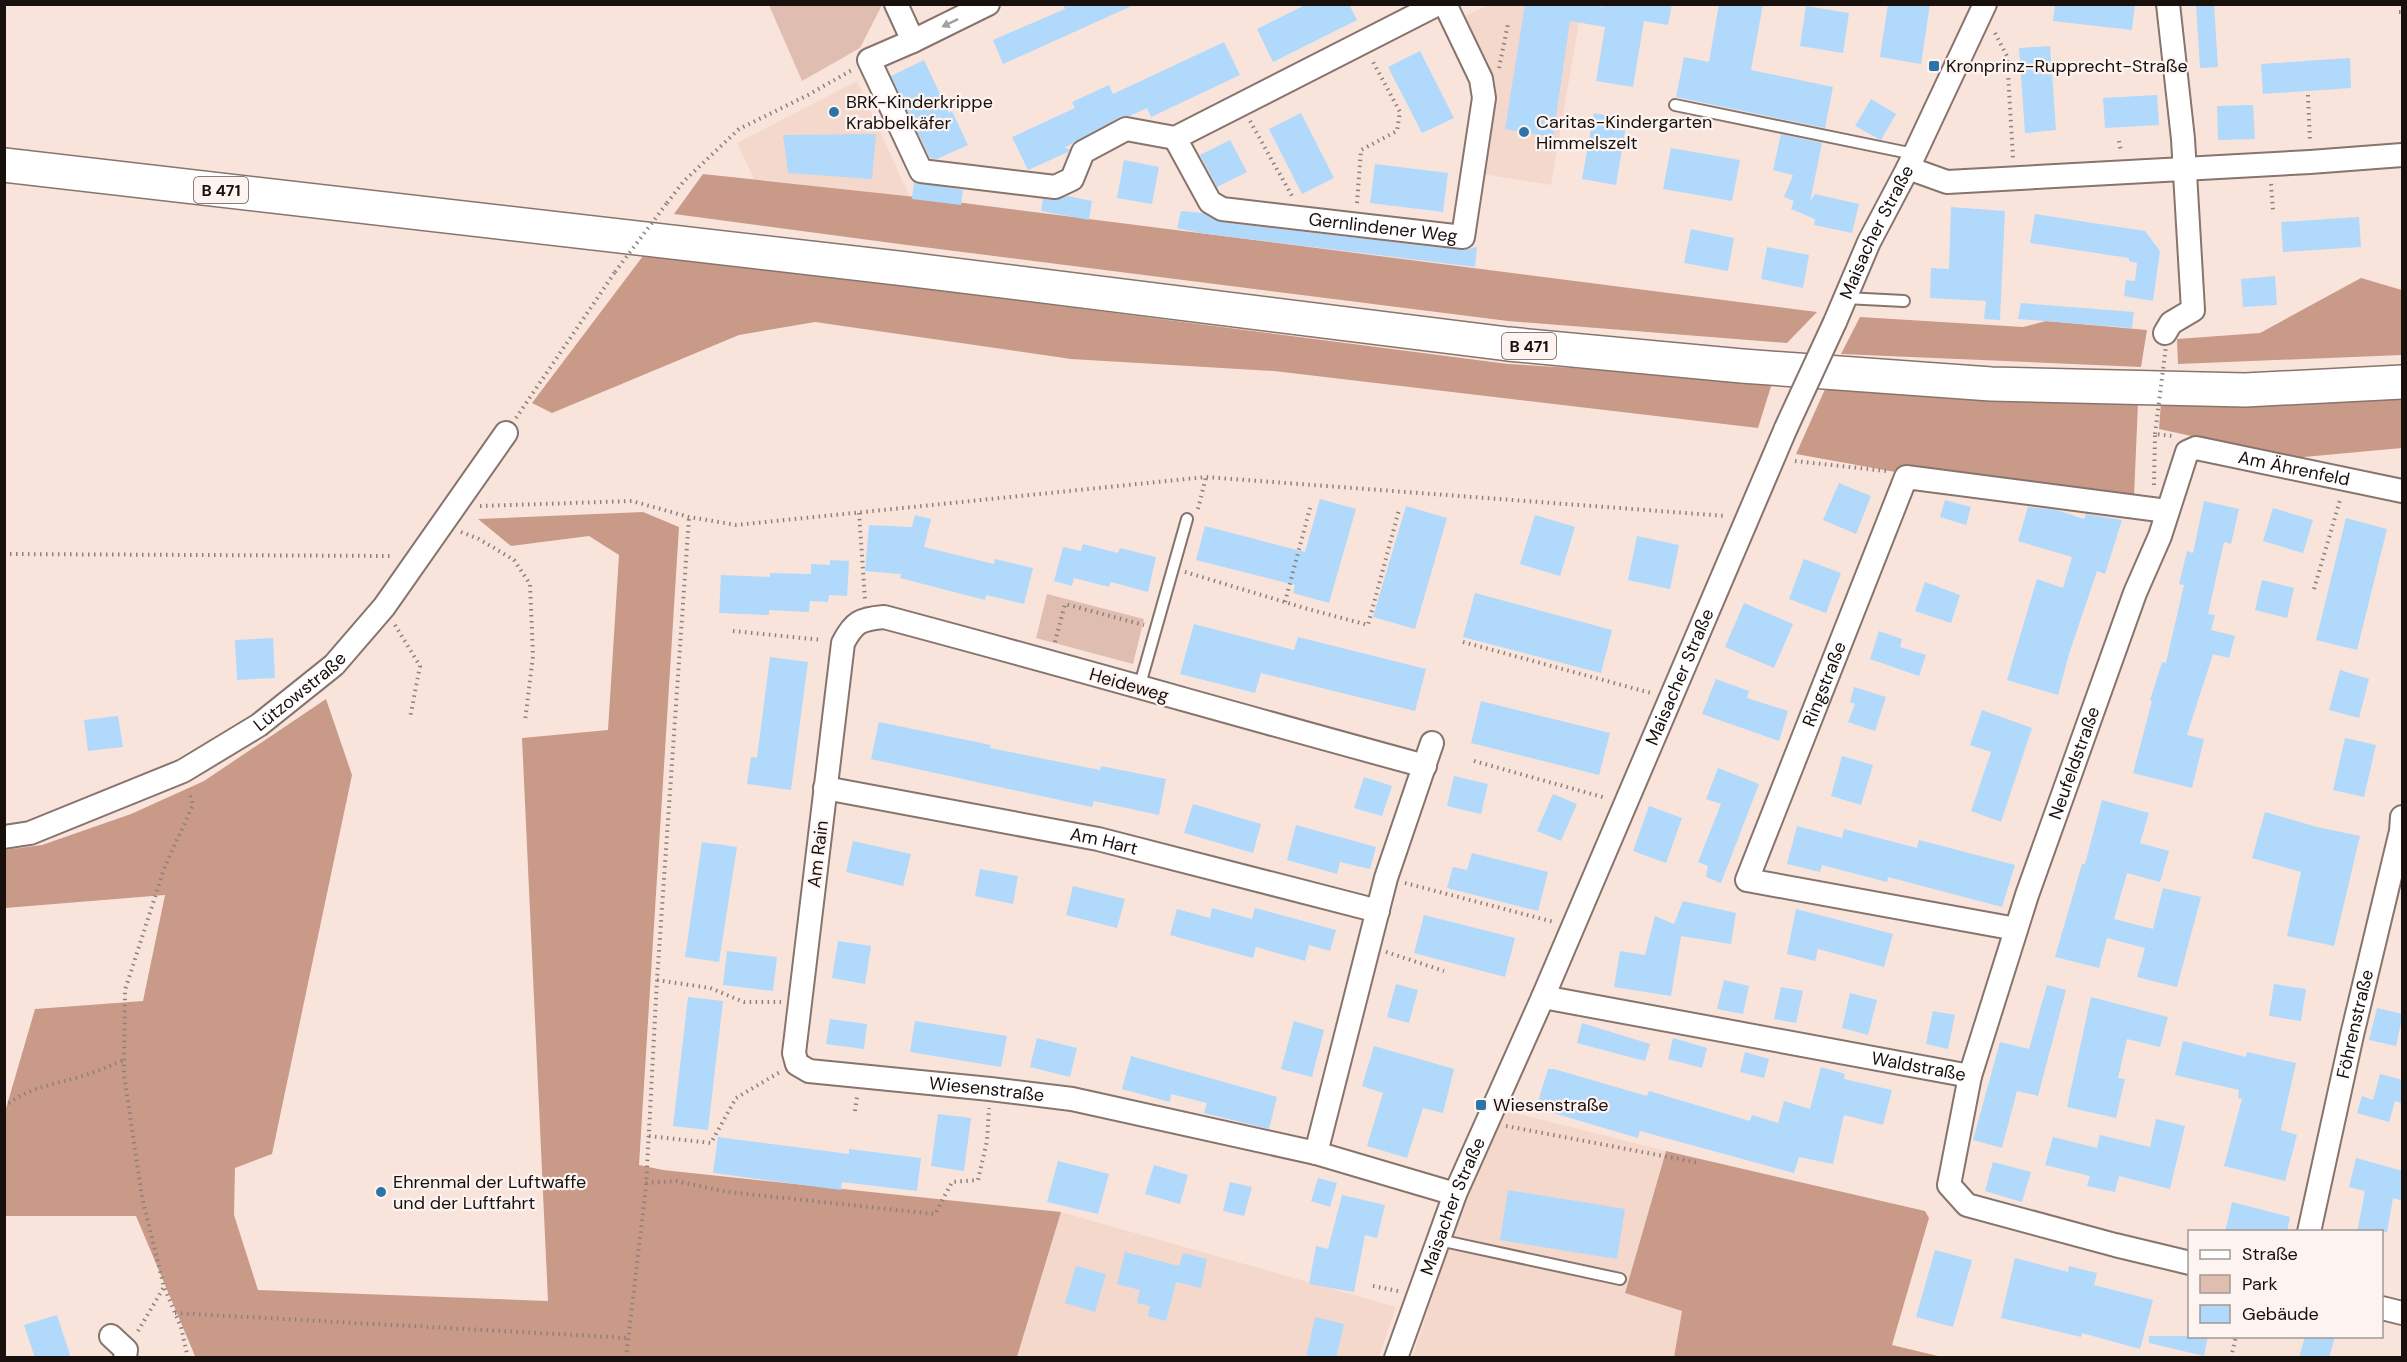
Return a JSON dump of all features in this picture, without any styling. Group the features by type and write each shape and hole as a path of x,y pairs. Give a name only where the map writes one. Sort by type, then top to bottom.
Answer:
{"highway":[{"name":"B 471","path":"12,170 906,269 1508,344 1742,366 2002,384 2245,390 2403,382"}],"street":[{"path":"896,4 913,41"},
{"path":"988,4 869,60 921,171 1054,187 1072,179 1083,152 1126,129 1175,138 1438,4"},
{"name":"Gernlindener Weg","path":"1175,138 1210,202 1222,209 1463,237 1484,98 1481,79 1445,4"},
{"path":"2166,340 2171,323 2193,310 2185,168 2168,4"},
{"name":"Maisacher Straße","path":"1396,1358 1455,1194 1543,997 1786,428 1869,242 1911,161 1982,9"},
{"path":"1911,161 1947,182 2403,155"},
{"name":"Lützowstraße","path":"4,837 30,833 183,771 259,725 334,665 384,607 506,433"},
{"name":"Am Ährenfeld","path":"2187,452 2196,448 2403,491"},
{"name":"Neufeldstraße","path":"1970,1076 2016,929 2135,593 2160,536 2160,510 2187,452"},
{"path":"1906,477 2160,510"},
{"name":"Ringstraße","path":"1906,477 1747,880 2016,929"},
{"name":"Heideweg","path":"867,618 884,617 1050,661 1139,688 1425,766"},
{"path":"843,643 852,626 867,618"},
{"name":"Am Rain","path":"797,1064 794,1053 843,643"},
{"path":"1316,1153 1386,878 1432,743"},
{"name":"Am Hart","path":"825,788 1098,839 1378,911"},
{"name":"Föhrenstraße","path":"2309,1230 2352,1035 2402,826"},
{"name":"Waldstraße","path":"1543,997 1970,1076 1949,1185 1967,1205 2188,1263"},
{"name":"Wiesenstraße","path":"797,1064 809,1071 990,1089 1072,1100 1316,1153 1455,1194"},
{"path":"2383,1308 2403,1313"}],"lane":[{"path":"1675,105 1911,161"},
{"path":"1845,298 1904,301"},
{"path":"1139,688 1187,519"},
{"path":"1439,1240 1620,1279"}],"path":[{"path":"1982,9 2007,56 2015,179"},
{"path":"1481,79 1499,69 1508,24"},
{"path":"1356,225 1361,150 1397,131 1400,112 1362,43"},
{"path":"506,433 615,272 684,181 739,129 808,95 869,60"},
{"path":"2308,95 2310,162"},
{"path":"1240,103 1304,218"},
{"path":"2160,510 2153,482 2155,434 2166,340"},
{"path":"1773,458 1891,472 1906,477"},
{"path":"454,507 632,501 689,517 736,525 1206,477 1727,516 1748,521"},
{"path":"1187,519 1196,514 1206,477"},
{"path":"2314,589 2346,479"},
{"path":"1284,602 1310,508"},
{"path":"1173,568 1284,602 1368,624 1399,510"},
{"path":"859,513 867,618"},
{"path":"626,1358 646,1183 657,981 689,517"},
{"path":"479,539 514,560 530,584 533,656 525,722"},
{"path":"4,554 420,556"},
{"path":"1050,661 1065,604 1156,628"},
{"path":"384,607 420,666 410,718"},
{"path":"733,631 843,643"},
{"path":"1463,642 1671,699"},
{"path":"1474,761 1626,804"},
{"path":"183,771 193,805 165,866 125,990 124,1075 142,1197 164,1287 181,1327 188,1358"},
{"path":"1386,878 1555,922"},
{"path":"1369,947 1444,971"},
{"path":"657,981 710,988 744,1002 800,1002"},
{"path":"4,1107 17,1096 40,1086 81,1077 124,1060"},
{"path":"649,1136 711,1143 736,1098 766,1079 797,1064"},
{"path":"646,1183 676,1181 728,1192 935,1214 952,1182 978,1180 987,1141 990,1089"},
{"path":"1488,1123 1700,1163"},
{"path":"121,1348 164,1287"},
{"path":"175,1313 629,1338"},
{"path":"2231,1358 2236,1338"}],"shaded area":[{"name":"Caritas-Kindergarten Himmelszelt","path":"1489,5 1582,5 1551,185 1482,174 1463,17"},
{"name":"BRK-Kinderkrippe Krabbelkäfer","path":"857,81 910,197 754,179 737,143"},
{"path":"703,174 925,198 1817,312 1787,343 1508,321 674,214"},
{"path":"643,256 905,286 1508,364 1773,380 1758,428 1274,371 1071,359 815,322 739,335 552,413 532,403"},
{"path":"2361,278 2402,290 2402,355 2178,364 2177,339 2260,333"},
{"path":"1860,317 2023,327 2046,321 2147,330 2141,367 1841,354"},
{"path":"1826,387 2138,403 2134,497 1901,473 1796,454"},
{"path":"2402,395 2402,448 2293,458 2159,429 2161,402"},
{"path":"643,512 679,527 639,1165 663,1170 1061,1212 1017,1357 194,1357 136,1216 5,1216 5,1112 35,1009 143,1001 165,895 5,908 4,850 42,845 131,814 204,781 326,699 352,775 272,1154 235,1168 234,1215 258,1290 548,1301 522,738 608,730 619,555 589,536 511,546 478,519"},
{"path":"1507,1111 1666,1151 1625,1293 1682,1311 1674,1357 1412,1358 1465,1199"},
{"path":"1666,1151 1925,1211 1929,1218 1892,1345 1942,1357 1674,1357 1682,1311 1625,1293"},
{"path":"1061,1212 1396,1307 1379,1357 1017,1358"}],"green space":[{"path":"769,5 882,5 860,48 802,81"},
{"path":"1047,594 1144,619 1133,664 1036,638"}],"building":[{"path":"1063,4 1136,4 1003,64 993,40 1065,9"},
{"path":"1307,4 1349,4 1357,20 1273,62 1257,29"},
{"path":"1525,4 1592,4 1603,7 1603,4 1672,4 1668,25 1644,21 1633,87 1596,81 1605,27 1570,21 1553,137 1505,129"},
{"path":"1719,4 1763,4 1751,70 1833,87 1825,128 1676,97 1684,57 1709,62"},
{"path":"1888,4 1930,4 1921,64 1880,57"},
{"path":"2055,4 2135,4 2132,30 2053,21"},
{"path":"2196,4 2214,4 2218,67 2200,68"},
{"path":"1806,6 1849,13 1843,53 1800,46"},
{"path":"1224,42 1240,75 1151,117 1147,108 1130,116 1120,117 1064,148 1070,149 1068,152 1028,170 1012,137 1075,108 1072,102 1109,85 1113,94"},
{"path":"2050,46 2056,130 2025,133 2019,48"},
{"path":"1420,51 1454,118 1422,133 1388,67"},
{"path":"2350,58 2351,88 2263,94 2261,64"},
{"path":"924,60 949,113 952,111 968,145 937,159 930,158 891,76"},
{"path":"2157,95 2159,125 2105,128 2103,98"},
{"path":"1871,99 1896,114 1881,140 1855,126"},
{"path":"2253,105 2255,139 2218,140 2217,106"},
{"path":"1301,113 1334,178 1302,194 1269,129"},
{"path":"1594,113 1627,119 1616,185 1582,179"},
{"path":"876,134 872,179 788,173 783,135"},
{"path":"1781,134 1822,143 1810,202 1815,194 1859,204 1852,233 1814,225 1815,219 1791,209 1794,201 1784,197 1793,175 1773,170"},
{"path":"1230,140 1247,172 1217,187 1200,155"},
{"path":"1671,148 1740,160 1732,201 1663,189"},
{"path":"1124,160 1159,167 1152,204 1117,198"},
{"path":"1375,164 1448,173 1443,212 1370,203"},
{"path":"914,182 963,190 961,205 912,199"},
{"path":"1068,196 1092,201 1089,220 1041,211 1043,199 1054,200"},
{"path":"1951,207 2005,211 2000,320 1984,319 1986,301 1930,298 1931,268 1949,269"},
{"path":"1181,211 1203,213 1220,222 1461,250 1477,247 1475,267 1200,233 1177,228"},
{"path":"2035,214 2145,231 2160,251 2153,301 2124,296 2126,280 2135,281 2137,263 2129,261 2129,258 2030,243"},
{"path":"2359,217 2361,247 2283,252 2281,222"},
{"path":"1691,229 1734,238 1728,271 1684,263"},
{"path":"1767,247 1809,255 1803,288 1761,279"},
{"path":"2275,276 2277,305 2243,307 2241,279"},
{"path":"2021,303 2134,312 2132,328 2018,319"},
{"path":"1839,483 1871,496 1856,534 1823,520"},
{"path":"1320,499 1356,509 1329,603 1293,593 1295,585 1196,560 1205,526 1305,552"},
{"path":"1945,500 1971,507 1966,525 1940,517"},
{"path":"2204,501 2239,509 2231,544 2224,542 2208,614 2215,615 2211,630 2235,636 2229,658 2213,654 2187,735 2204,739 2192,788 2133,773 2152,701 2150,700 2162,662 2166,663 2184,585 2179,584 2187,551 2193,553"},
{"path":"1406,506 1447,518 1415,629 1373,617"},
{"path":"2028,507 2057,510 2084,519 2086,514 2122,520 2105,574 2097,571 2069,654 2058,695 2007,680 2037,579 2063,588 2072,557 2018,541"},
{"path":"2273,508 2313,520 2303,553 2263,541"},
{"path":"915,515 931,519 924,547 994,564 995,559 1033,568 1024,604 986,595 985,600 900,578 901,574 865,571 869,525 912,527"},
{"path":"1535,515 1575,527 1560,576 1520,564"},
{"path":"2346,518 2387,529 2357,650 2316,640"},
{"path":"1637,536 1679,545 1670,589 1628,580"},
{"path":"1083,544 1118,553 1120,548 1156,557 1148,592 1111,582 1109,587 1074,578 1072,586 1054,581 1063,547 1081,551"},
{"path":"1804,559 1841,573 1826,613 1789,599"},
{"path":"830,560 849,561 847,596 829,595 828,602 810,601 809,612 769,610 769,615 719,613 721,575 770,577 770,573 811,574 811,564 830,565"},
{"path":"2262,580 2294,588 2287,618 2255,610"},
{"path":"1925,582 1960,595 1951,623 1915,611"},
{"path":"1475,593 1612,630 1601,673 1463,637"},
{"path":"1744,603 1793,624 1774,668 1725,647"},
{"path":"1194,624 1294,650 1298,637 1426,669 1415,711 1261,673 1255,693 1180,674"},
{"path":"1879,631 1902,639 1900,647 1926,655 1919,676 1870,659"},
{"path":"273,638 275,678 237,680 235,640"},
{"path":"770,657 808,662 791,790 747,784 751,757 757,758"},
{"path":"2340,670 2369,679 2359,718 2329,710"},
{"path":"1716,679 1749,691 1747,698 1788,711 1779,741 1702,714"},
{"path":"1854,687 1886,697 1875,731 1848,722 1855,704 1850,702"},
{"path":"1481,701 1610,733 1599,775 1471,743"},
{"path":"1982,710 2032,728 2001,822 1971,811 1991,752 1970,745"},
{"path":"118,716 123,747 88,751 84,720"},
{"path":"879,722 991,745 990,748 1100,770 1101,766 1166,779 1159,815 1094,801 1092,807 871,759"},
{"path":"2345,738 2376,745 2364,797 2333,790"},
{"path":"1842,756 1873,765 1861,805 1831,796"},
{"path":"1718,768 1759,784 1721,883 1706,877 1708,866 1698,862 1721,804 1706,799"},
{"path":"1454,776 1488,784 1481,814 1447,806"},
{"path":"1364,777 1392,786 1382,816 1354,808"},
{"path":"1553,794 1577,804 1561,841 1537,831"},
{"path":"2102,800 2149,813 2140,843 2169,851 2160,882 2127,873 2114,919 2153,929 2163,888 2201,897 2177,987 2137,977 2145,948 2107,938 2099,968 2055,957 2082,864 2085,864"},
{"path":"1193,804 1261,824 1253,853 1184,833"},
{"path":"1649,806 1682,818 1666,863 1633,851"},
{"path":"2265,812 2317,827 2360,836 2334,946 2287,936 2301,872 2252,858"},
{"path":"1296,825 1376,847 1370,869 1340,862 1337,874 1287,860"},
{"path":"1797,826 1842,838 1844,829 1917,848 1919,840 2015,865 2002,907 1888,877 1887,882 1822,865 1820,872 1787,864"},
{"path":"853,841 911,854 903,886 846,872"},
{"path":"702,842 737,847 719,962 685,957"},
{"path":"1472,853 1548,872 1538,911 1447,888 1453,867 1467,870"},
{"path":"980,869 1018,876 1013,904 975,896"},
{"path":"1073,886 1125,899 1117,928 1066,915"},
{"path":"1683,901 1736,913 1731,944 1681,936 1671,996 1614,987 1620,951 1645,955 1655,916 1674,924"},
{"path":"1212,908 1252,919 1255,908 1336,930 1330,951 1309,945 1305,961 1256,947 1253,958 1170,935 1177,909 1210,918"},
{"path":"1796,909 1893,934 1884,967 1818,949 1815,961 1787,954"},
{"path":"1424,915 1515,938 1505,977 1414,953"},
{"path":"838,941 871,946 865,984 832,978"},
{"path":"727,951 777,957 773,991 723,985"},
{"path":"1724,980 1749,986 1743,1014 1717,1009"},
{"path":"1396,984 1418,990 1409,1023 1387,1017"},
{"path":"2274,984 2306,989 2301,1021 2269,1016"},
{"path":"2047,985 2066,990 2038,1096 2017,1091 2002,1148 1973,1140 2000,1042 2029,1049"},
{"path":"1781,987 1803,991 1796,1023 1774,1019"},
{"path":"1850,993 1877,1000 1868,1035 1842,1028"},
{"path":"688,997 723,1001 708,1130 673,1126"},
{"path":"2091,997 2168,1017 2160,1047 2127,1039 2118,1078 2125,1079 2116,1118 2067,1107"},
{"path":"2377,1008 2403,1014 2396,1046 2369,1040"},
{"path":"1933,1011 1955,1015 1948,1049 1926,1044"},
{"path":"830,1019 867,1024 864,1049 826,1044"},
{"path":"915,1021 1007,1036 1001,1067 910,1052"},
{"path":"1294,1021 1324,1030 1312,1077 1281,1069"},
{"path":"1582,1023 1650,1044 1645,1061 1577,1043"},
{"path":"1037,1038 1077,1048 1070,1077 1030,1067"},
{"path":"1673,1038 1707,1048 1702,1068 1668,1059"},
{"path":"2183,1041 2246,1057 2247,1052 2296,1063 2281,1130 2297,1135 2285,1181 2224,1166 2242,1099 2238,1098 2239,1090 2175,1075"},
{"path":"1374,1046 1454,1069 1443,1113 1423,1108 1407,1158 1367,1146 1383,1093 1362,1086"},
{"path":"1745,1052 1769,1059 1764,1078 1740,1072"},
{"path":"1131,1056 1277,1097 1269,1129 1204,1113 1207,1103 1171,1094 1170,1102 1122,1089"},
{"path":"1821,1067 1845,1074 1844,1079 1892,1090 1883,1125 1844,1115 1833,1164 1799,1157 1794,1173 1640,1131 1638,1138 1536,1108 1548,1069 1554,1069 1647,1096 1649,1091 1750,1121 1752,1115 1778,1123 1784,1101 1810,1109"},
{"path":"2380,1074 2403,1080 2403,1104 2395,1101 2389,1122 2357,1113 2362,1096 2373,1100"},
{"path":"938,1114 971,1118 964,1171 931,1166"},
{"path":"2156,1119 2185,1126 2170,1189 2119,1176 2115,1192 2087,1186 2090,1176 2045,1165 2053,1137 2097,1148 2100,1135 2150,1147"},
{"path":"718,1137 849,1154 849,1149 921,1158 917,1191 842,1182 841,1190 713,1173"},
{"path":"2356,1158 2403,1171 2403,1201 2393,1198 2387,1232 2357,1230 2365,1191 2349,1187"},
{"path":"1058,1161 1109,1174 1098,1214 1047,1202"},
{"path":"1993,1162 2031,1172 2022,1202 1985,1191"},
{"path":"1154,1165 1188,1175 1180,1204 1145,1194"},
{"path":"1318,1178 1337,1183 1330,1207 1311,1201"},
{"path":"1230,1182 1252,1187 1244,1216 1223,1211"},
{"path":"1508,1190 1625,1209 1617,1259 1500,1240"},
{"path":"1342,1195 1385,1205 1377,1238 1365,1235 1354,1292 1309,1284 1316,1246 1328,1249"},
{"path":"2232,1202 2290,1217 2287,1230 2225,1230"},
{"path":"1935,1250 1972,1260 1953,1327 1916,1317"},
{"path":"1125,1252 1179,1266 1183,1253 1207,1259 1201,1288 1176,1282 1166,1321 1148,1316 1150,1306 1137,1303 1140,1290 1117,1284"},
{"path":"2015,1258 2068,1272 2069,1266 2097,1273 2094,1285 2153,1300 2140,1349 2082,1333 2081,1337 2001,1318"},
{"path":"1076,1266 1106,1274 1095,1312 1065,1303"},
{"path":"57,1315 71,1358 35,1358 24,1325"},
{"path":"1315,1317 1344,1324 1336,1358 1306,1358"},
{"path":"2149,1336 2208,1338 2204,1356 2149,1343"},
{"path":"2304,1338 2334,1338 2329,1358 2299,1358"}],"place":[{"name":"Kronprinz-Rupprecht-Straße","path":"1934,66"},
{"name":"BRK-Kinderkrippe Krabbelkäfer","path":"834,112"},
{"name":"Caritas-Kindergarten Himmelszelt","path":"1524,132"},
{"name":"Wiesenstraße","path":"1481,1105"},
{"name":"Ehrenmal der Luftwaffe und der Luftfahrt","path":"381,1192"}]}
